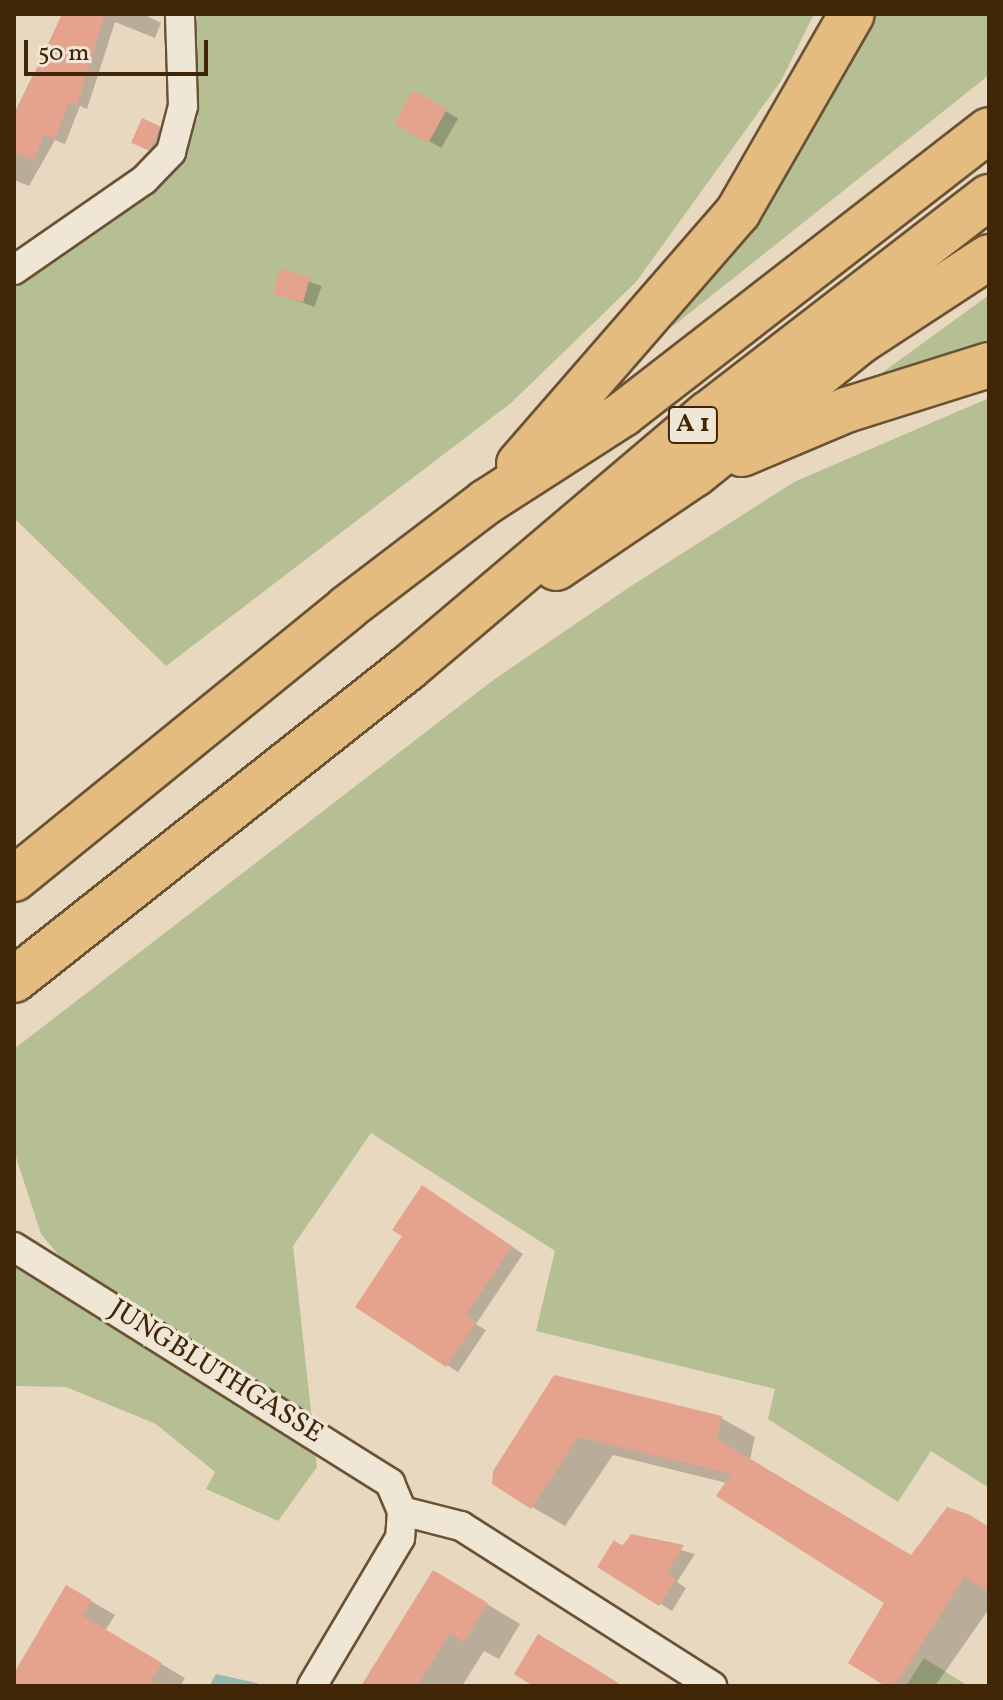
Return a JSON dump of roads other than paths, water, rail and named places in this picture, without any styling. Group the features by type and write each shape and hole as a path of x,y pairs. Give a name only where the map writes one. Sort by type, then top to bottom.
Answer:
{"highway":[{"path":"486,502 738,212 852,14"},
{"name":"A 1","path":"14,879 486,502 623,414 989,130"},
{"name":"A 1","path":"14,980 408,668 587,511 989,197"},
{"path":"408,668 695,474 859,342 989,257"},
{"path":"695,474 846,410 989,365"}],"street":[{"path":"14,270 144,180 171,152 183,106 180,14"},
{"name":"JUNGBLUTHGASSE","path":"14,1247 366,1464 390,1483 402,1511"},
{"path":"312,1686 390,1559 402,1511 461,1526 712,1686"}],"water":[{"path":"216,1674 257,1683 260,1686 209,1686"}]}
